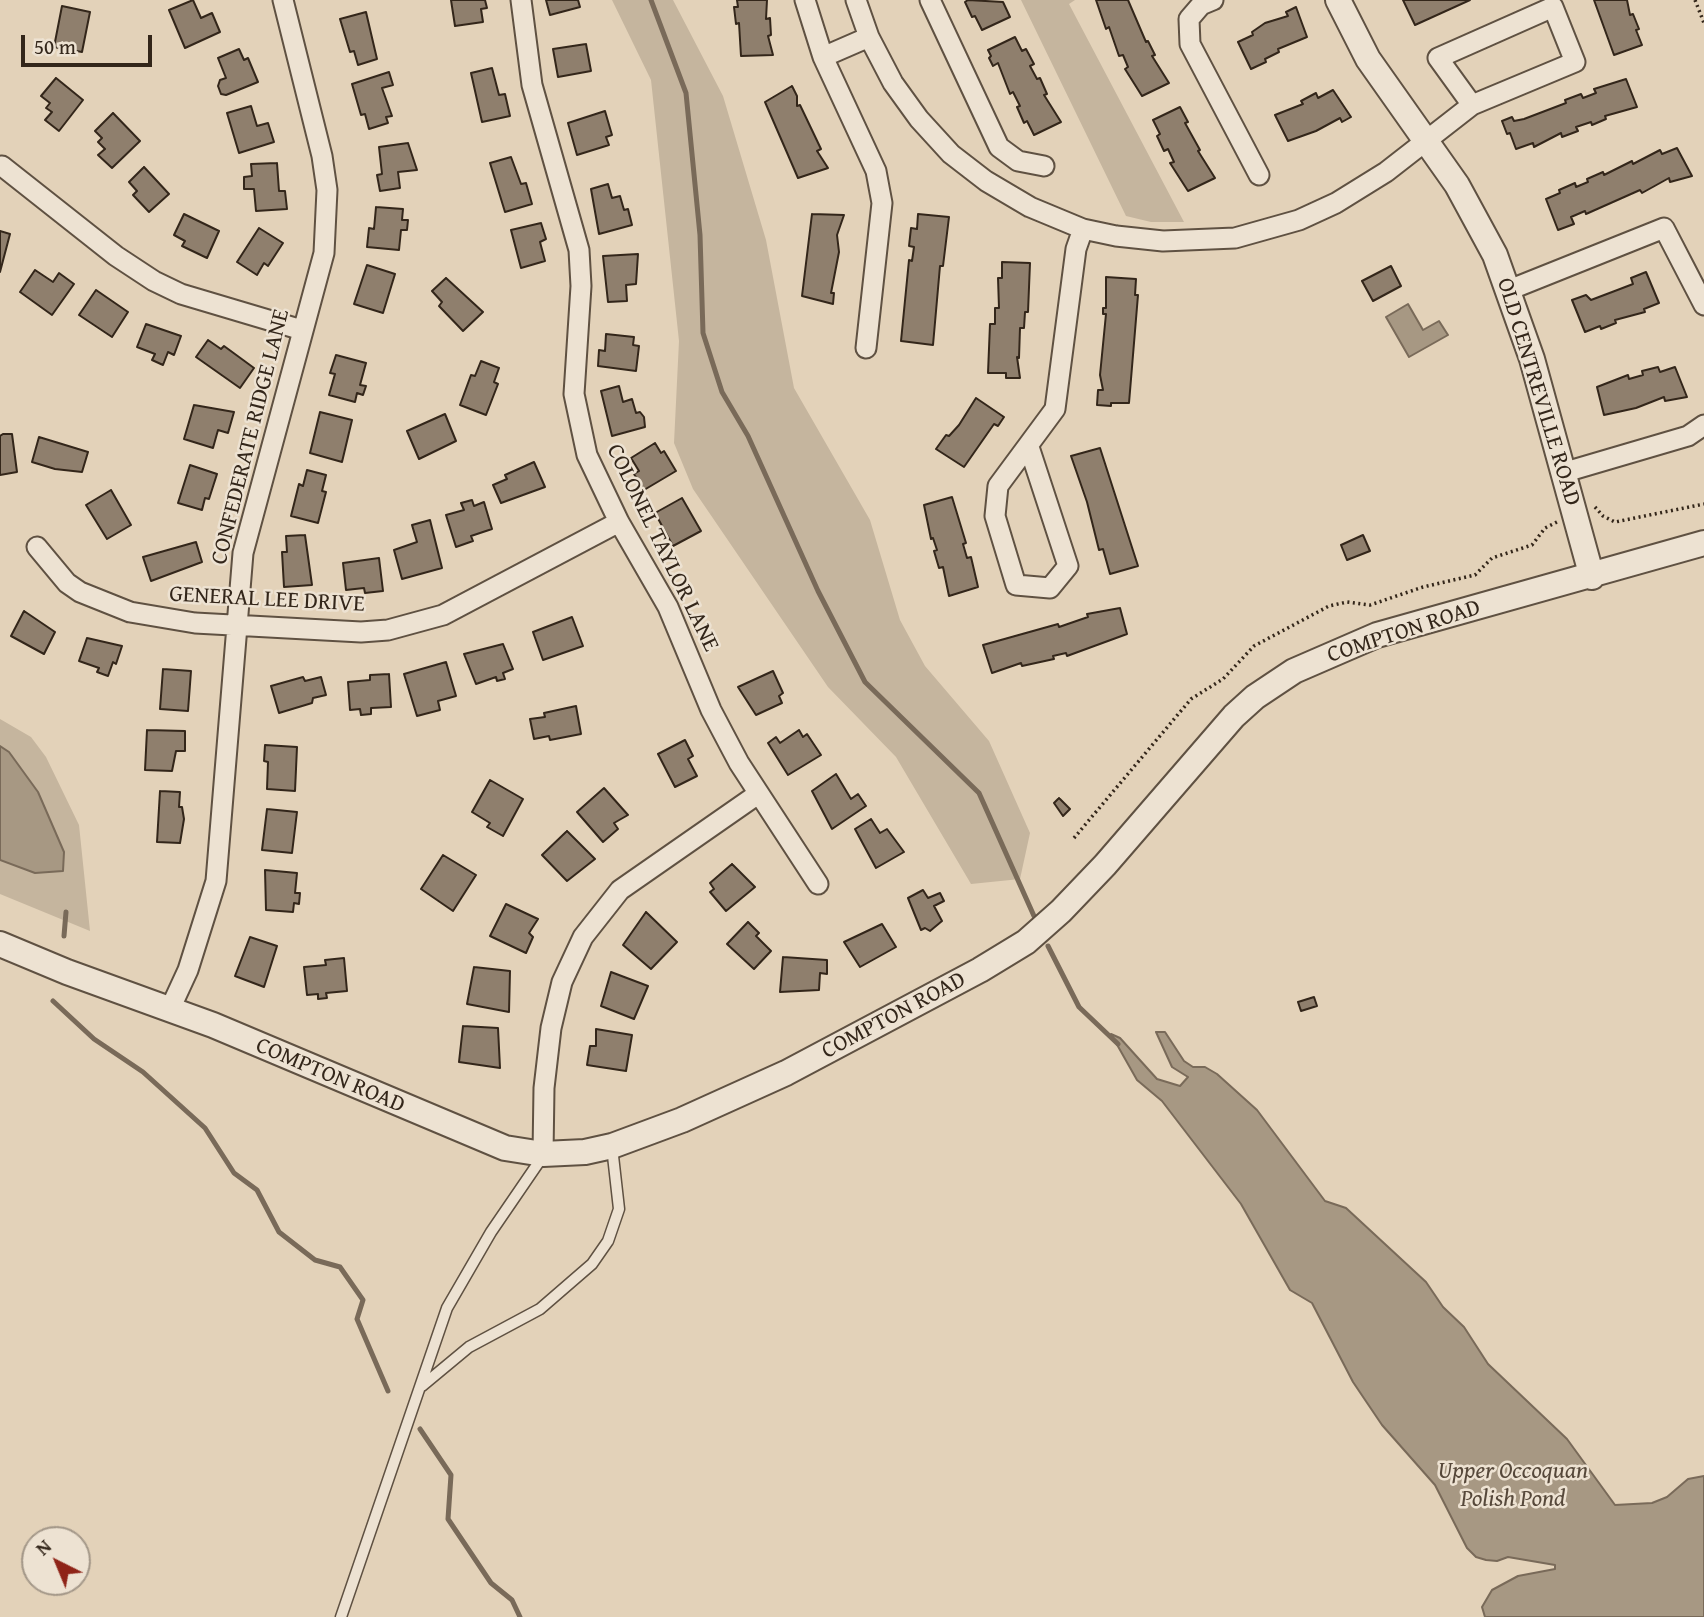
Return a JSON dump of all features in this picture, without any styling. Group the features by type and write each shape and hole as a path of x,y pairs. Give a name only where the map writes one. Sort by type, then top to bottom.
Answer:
{"street":[{"name":"CONFEDERATE RIDGE LANE","path":"170,1009 188,970 216,881 236,625 247,533 324,253 327,190 322,156 283,0"},
{"name":"COLONEL TAYLOR LANE","path":"520,0 532,85 579,250 581,286 574,394 587,455 619,522 668,607 711,710 758,793 818,884"},
{"path":"805,0 823,57 876,171 882,203 866,348"},
{"path":"856,0 869,37 893,83 933,136 986,181 1042,212 1083,229 1163,241 1210,240 1256,233 1298,220 1336,203 1428,141 1472,105 1575,62 1553,7 1438,58 1472,105"},
{"path":"930,0 999,147 1018,161 1044,166"},
{"path":"1213,0 1200,5 1189,19 1189,44 1259,175"},
{"name":"OLD CENTREVILLE ROAD","path":"1338,0 1368,59 1428,141 1474,214 1509,290 1532,359 1592,577"},
{"path":"823,57 869,37"},
{"path":"2,166 116,256 154,281 181,294 302,330"},
{"path":"1509,290 1664,228 1704,305"},
{"path":"1029,447 1068,566 1050,588 1016,585 995,516 998,486 1055,409 1076,249 1083,229"},
{"path":"1562,473 1688,436 1704,425"},
{"name":"GENERAL LEE DRIVE","path":"37,547 67,583 106,604 154,617 361,632 419,623 469,604 619,522"},
{"name":"COMPTON ROAD","path":"0,944 67,972 170,1009 505,1149 543,1154 585,1152 612,1146 682,1120 786,1073 980,970 1026,942 1061,911 1105,865 1234,716 1294,671 1377,635 1592,577 1704,543"},
{"path":"543,1154 544,1088 551,1028 562,982 583,937 620,890 758,793"}],"lane":[{"path":"422,1386 469,1347 540,1309 592,1264 608,1241 619,1209 612,1146"},
{"path":"341,1617 447,1308 491,1232 543,1154"}],"path":[{"path":"1695,0 1704,23"}],"shaded area":[{"path":"612,0 673,0 723,96 766,240 794,388 870,520 900,620 925,666 989,741 1030,833 1020,879 971,884 896,757 828,687 693,489 674,443 679,341 651,80"},
{"path":"1021,0 1075,0 1069,4 1184,222 1151,222 1126,216"},
{"path":"0,719 31,737 46,757 79,825 90,931 0,894"}],"water":[{"path":"1408,304 1423,330 1439,321 1448,335 1409,357 1386,317"},
{"path":"0,746 9,752 38,792 64,852 63,871 35,873 0,860"},
{"name":"Upper Occoquan Polish Pond","path":"1156,1032 1165,1032 1184,1061 1193,1067 1205,1067 1217,1074 1257,1110 1325,1201 1346,1208 1426,1282 1443,1307 1464,1327 1488,1364 1567,1439 1615,1505 1652,1503 1667,1497 1688,1479 1704,1476 1704,1617 1485,1617 1482,1607 1492,1590 1518,1576 1555,1569 1555,1565 1508,1557 1497,1561 1486,1560 1476,1557 1467,1548 1435,1485 1382,1425 1353,1382 1312,1303 1290,1290 1241,1204 1162,1101 1137,1080 1111,1034 1120,1038 1157,1079 1180,1086 1188,1077 1172,1067"}],"building":[{"path":"193,0 201,18 212,13 220,32 185,48 169,10"},
{"path":"451,0 485,0 487,8 481,9 483,22 455,26"},
{"path":"546,0 578,0 580,7 550,15"},
{"path":"737,0 767,0 766,19 770,18 771,35 768,36 773,55 741,56 739,23 736,24 734,7 738,7"},
{"path":"1096,0 1128,0 1146,42 1148,41 1155,55 1152,56 1169,83 1142,96 1125,69 1128,67 1123,55 1119,56"},
{"path":"1403,0 1470,0 1415,25"},
{"path":"1594,0 1627,0 1630,15 1633,14 1639,29 1636,30 1642,45 1614,55"},
{"path":"965,2 1003,2 1010,17 982,30"},
{"path":"62,6 90,12 82,52 54,47"},
{"path":"1296,7 1307,37 1278,49 1279,52 1265,59 1266,62 1251,69 1238,42 1253,35 1252,32 1265,23 1288,16 1286,12"},
{"path":"366,12 377,59 358,65 354,51 350,52 340,19"},
{"path":"1015,37 1022,51 1026,49 1034,64 1030,66 1037,79 1040,78 1047,94 1044,95 1061,122 1034,135 1027,121 1024,123 1017,107 1020,106 1013,92 1010,94 998,63 993,66 989,58 991,56 988,50"},
{"path":"586,44 591,71 558,77 553,49"},
{"path":"239,49 244,60 248,58 258,82 226,95 221,94 218,86 220,80 226,78 218,58"},
{"path":"492,68 499,95 505,94 510,116 482,122 471,73"},
{"path":"389,72 393,85 382,88 392,116 386,117 388,123 369,129 365,114 361,115 352,84"},
{"path":"56,78 83,100 59,131 45,120 52,112 46,108 50,103 41,96"},
{"path":"1626,79 1637,107 1605,116 1606,119 1592,125 1591,122 1576,127 1578,131 1562,137 1561,133 1534,147 1533,143 1516,149 1510,133 1507,134 1502,121 1512,117 1514,121 1524,119 1566,103 1565,100 1581,94 1583,98 1596,93 1594,89"},
{"path":"792,86 797,96 797,106 800,105 821,149 817,151 828,168 798,178 765,102"},
{"path":"1333,90 1351,117 1342,122 1340,118 1316,131 1288,141 1275,115 1303,104 1301,101 1316,93 1318,98"},
{"path":"251,106 257,126 268,123 274,142 239,153 227,113"},
{"path":"1180,107 1188,122 1185,123 1200,150 1198,151 1215,178 1188,191 1170,163 1174,162 1168,149 1164,151 1153,120"},
{"path":"605,111 612,135 606,137 609,145 577,155 568,123"},
{"path":"113,113 140,141 112,168 98,155 105,149 98,142 102,138 95,131"},
{"path":"408,143 417,170 398,172 400,188 380,191 377,175 382,174 379,147"},
{"path":"1677,148 1692,176 1670,182 1669,178 1642,193 1640,190 1586,214 1585,211 1571,217 1574,224 1558,230 1546,199 1560,193 1559,190 1575,183 1576,187 1588,182 1587,179 1603,172 1604,175 1632,161 1633,164 1660,150 1662,154"},
{"path":"511,157 521,184 526,183 532,204 505,212 490,163"},
{"path":"277,163 279,191 285,191 287,209 256,211 254,189 244,189 244,177 252,176 251,164"},
{"path":"144,167 169,194 149,212 133,195 137,191 129,182"},
{"path":"608,184 612,198 620,196 624,210 628,209 632,225 599,234 591,189"},
{"path":"376,207 403,209 402,220 408,220 407,230 401,230 399,250 367,247 369,228 374,229"},
{"path":"184,214 219,231 207,258 182,246 185,241 174,235"},
{"path":"812,214 844,215 837,235 839,252 831,293 834,293 833,304 802,296"},
{"path":"918,214 949,217 943,266 940,266 933,345 901,341 909,260 912,261 914,247 909,246 911,228 917,229"},
{"path":"541,223 546,239 540,242 545,261 521,268 511,230"},
{"path":"259,228 283,243 268,266 264,263 257,275 237,262"},
{"path":"0,231 10,234 0,272"},
{"path":"638,254 636,284 626,285 627,301 608,302 603,256"},
{"path":"1002,262 1030,263 1028,312 1025,312 1024,328 1020,328 1019,358 1017,357 1020,378 1006,378 1006,373 988,373 990,324 995,324 995,308 999,308 998,278 1002,278"},
{"path":"367,265 395,274 383,313 354,304"},
{"path":"1391,266 1401,286 1373,301 1362,281"},
{"path":"35,270 53,282 59,273 74,284 52,315 20,292"},
{"path":"1646,272 1659,303 1644,309 1645,312 1615,320 1616,323 1601,329 1600,326 1585,332 1572,300 1586,295 1591,300 1633,284 1631,278"},
{"path":"1106,277 1136,279 1135,295 1138,295 1129,403 1111,403 1111,406 1097,405 1098,390 1103,390 1100,375 1106,314 1103,314 1103,308 1106,308"},
{"path":"446,278 483,312 463,331 439,306 442,302 432,291"},
{"path":"96,290 128,312 112,337 79,315"},
{"path":"146,324 181,336 174,355 168,352 163,365 152,360 155,354 137,347"},
{"path":"606,334 634,337 633,345 639,346 636,371 598,366 599,350 605,351"},
{"path":"208,340 221,349 224,346 254,368 240,388 196,357"},
{"path":"336,355 366,363 360,385 366,386 363,395 357,393 355,402 329,395 335,374 330,373"},
{"path":"481,361 499,368 494,382 498,384 486,415 460,405 471,375 475,376"},
{"path":"1658,367 1660,372 1675,367 1687,397 1665,401 1664,397 1636,408 1604,415 1597,387 1628,375 1629,379 1643,375 1642,371"},
{"path":"619,386 623,402 632,399 636,413 640,412 644,417 645,427 612,436 601,391"},
{"path":"976,398 1004,417 998,426 994,424 964,467 936,449 946,435 949,436 959,425"},
{"path":"194,405 234,412 228,433 218,430 213,448 184,439"},
{"path":"320,412 352,420 342,462 310,453"},
{"path":"445,414 456,441 419,459 407,431"},
{"path":"12,434 17,472 0,475 0,436"},
{"path":"39,437 88,452 82,472 55,469 32,462"},
{"path":"655,443 661,453 664,451 676,471 644,490 634,474 639,471 631,458"},
{"path":"1100,448 1138,566 1110,574 1103,549 1099,550 1087,502 1071,456"},
{"path":"534,462 545,487 501,503 493,485 507,479 505,475"},
{"path":"190,465 217,474 209,499 205,498 202,510 178,503"},
{"path":"307,470 326,475 322,491 326,492 318,523 291,516 299,484 303,486"},
{"path":"111,490 131,525 107,539 86,505"},
{"path":"952,497 966,543 963,544 967,558 971,557 978,587 949,596 943,567 939,568 934,551 937,550 933,538 931,539 924,505"},
{"path":"682,498 701,531 673,546 655,513"},
{"path":"472,500 474,506 484,502 492,529 471,536 473,541 456,547 446,515 464,510 461,503"},
{"path":"430,520 442,568 402,579 394,550 417,542 412,525"},
{"path":"305,535 312,585 284,587 282,552 287,552 286,536"},
{"path":"1363,535 1370,551 1347,560 1341,545"},
{"path":"196,542 202,562 151,581 143,557"},
{"path":"379,558 383,591 365,593 364,588 346,590 343,563"},
{"path":"1120,608 1127,634 1067,656 1066,653 1053,656 1054,659 1022,666 1021,663 992,673 983,645 1058,624 1059,627 1088,617 1087,614"},
{"path":"24,611 55,632 44,654 11,636"},
{"path":"572,617 583,646 543,660 533,632"},
{"path":"87,638 122,646 116,664 113,662 108,676 97,672 99,668 79,661"},
{"path":"503,644 513,669 503,673 505,679 497,681 496,677 476,684 464,654"},
{"path":"446,662 456,696 438,701 440,710 417,716 404,674"},
{"path":"163,669 191,671 188,711 160,709"},
{"path":"773,671 783,693 779,696 782,703 756,715 738,687"},
{"path":"389,674 391,707 371,708 371,714 361,715 360,709 350,710 348,682 370,680 370,675"},
{"path":"303,677 305,681 321,677 326,695 313,698 312,703 279,713 271,686"},
{"path":"576,706 581,734 550,740 549,736 534,739 530,719 545,717 544,713"},
{"path":"147,730 185,731 185,751 176,751 172,771 145,770"},
{"path":"799,730 803,737 807,734 821,755 788,775 768,743 776,737 780,743"},
{"path":"685,740 693,756 688,759 697,776 675,787 658,754"},
{"path":"265,745 297,747 295,791 267,789 268,762 264,761"},
{"path":"836,774 851,799 858,794 866,806 832,829 812,791"},
{"path":"490,780 523,799 503,836 487,827 490,823 472,812"},
{"path":"604,788 628,815 614,823 618,829 603,842 577,812"},
{"path":"160,791 180,792 179,807 182,807 184,819 180,843 157,842"},
{"path":"1059,798 1070,809 1063,816 1054,803"},
{"path":"267,809 297,812 292,853 262,850"},
{"path":"871,819 880,833 887,829 904,852 876,868 855,829"},
{"path":"567,831 595,859 567,881 542,855"},
{"path":"443,855 476,875 453,911 421,889"},
{"path":"732,864 755,887 726,911 710,892 714,889 710,883"},
{"path":"265,870 297,873 295,893 300,893 299,904 294,903 293,912 266,910"},
{"path":"923,890 928,898 940,893 944,901 934,906 942,921 930,931 925,928 921,930 908,898"},
{"path":"506,904 538,919 529,933 533,937 526,953 490,936"},
{"path":"646,912 677,942 651,969 623,945"},
{"path":"748,922 759,933 756,936 771,951 754,969 727,944"},
{"path":"882,924 896,947 860,967 844,942"},
{"path":"250,937 277,946 264,987 235,976"},
{"path":"783,957 827,960 827,974 820,973 819,990 780,992"},
{"path":"344,958 347,991 326,993 327,998 318,999 318,994 307,995 304,967 326,965 325,960"},
{"path":"474,967 510,971 509,1012 467,1004"},
{"path":"611,972 648,986 634,1019 601,1006"},
{"path":"1314,997 1317,1006 1301,1011 1298,1002"},
{"path":"463,1026 498,1028 500,1068 459,1062"},
{"path":"596,1029 632,1035 626,1071 587,1065 590,1046 596,1046"}],"waterway":[{"path":"651,0 686,93 700,235 703,333 722,392 748,436 818,591 865,682 979,793 1034,916"},
{"path":"64,936 66,912"},
{"path":"1048,946 1079,1007 1118,1044"},
{"path":"53,1001 94,1039 143,1072 205,1128 234,1173 257,1190 279,1232 315,1260 340,1267 363,1300 357,1319 388,1391"},
{"path":"420,1429 451,1475 448,1519 491,1583 512,1600 520,1617"}]}
